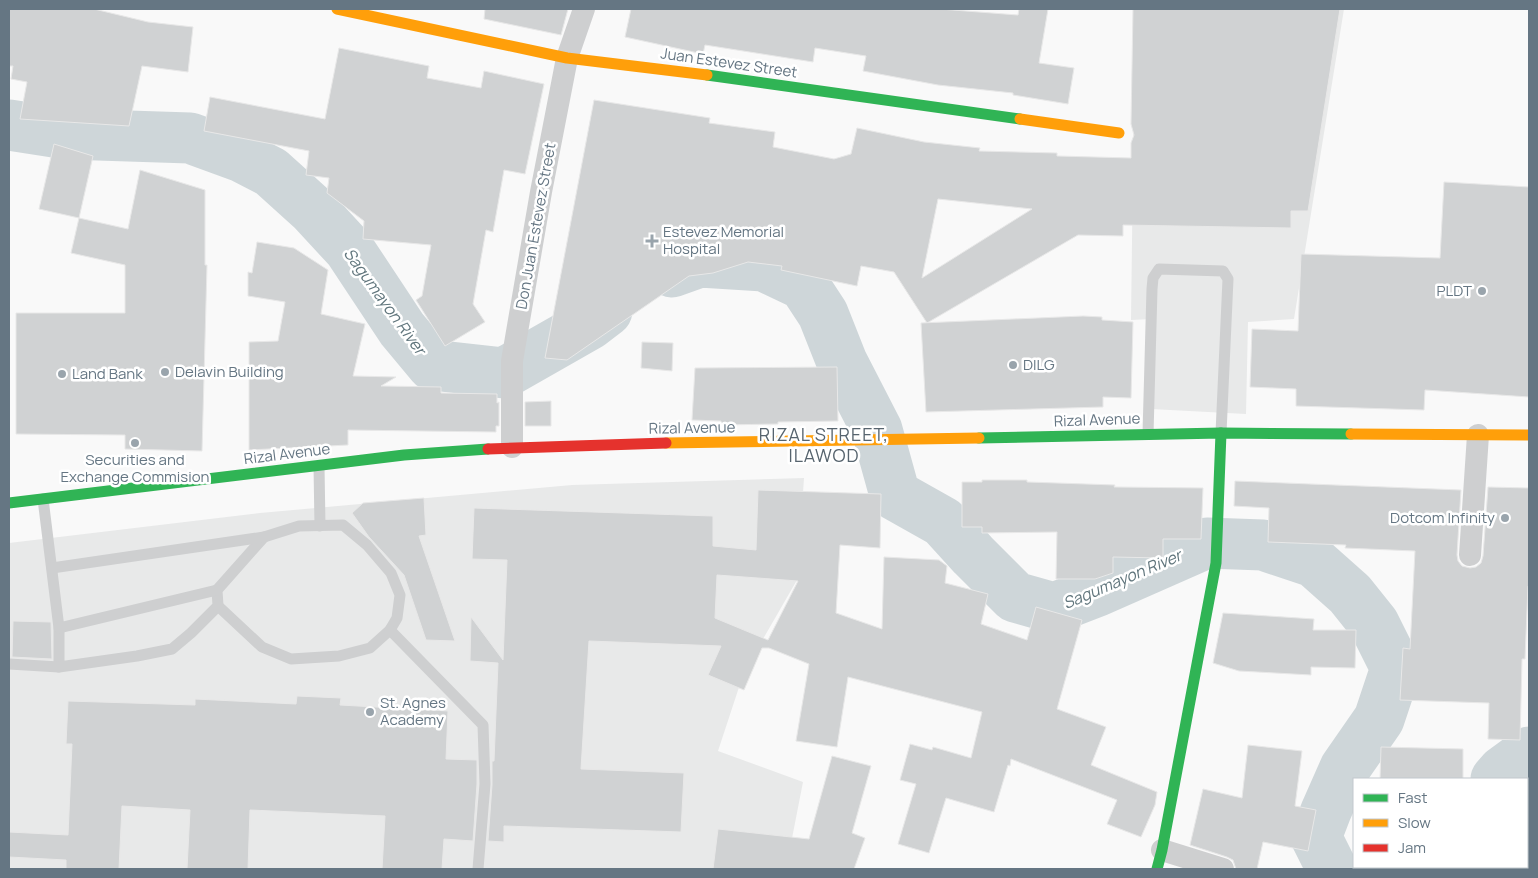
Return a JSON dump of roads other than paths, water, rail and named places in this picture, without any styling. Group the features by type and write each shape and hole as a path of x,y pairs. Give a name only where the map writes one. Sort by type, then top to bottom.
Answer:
{"main road":[{"name":"Juan Estevez Street","path":"337,9 567,58 661,68 1119,133"},
{"name":"Rizal Avenue","path":"9,503 404,455 512,447 1221,433 1529,436"},
{"path":"1160,860 1216,563 1221,433"}],"street":[{"name":"Don Juan Estevez Street","path":"512,447 512,361 540,192 567,58 584,9"},
{"path":"1470,555 1478,435"},
{"path":"1160,860 1223,869"}],"lane":[{"path":"1148,434 1152,289 1154,278 1159,269 1223,271 1228,279 1221,433"},
{"path":"319,466 320,526"},
{"path":"44,499 59,628 59,667"},
{"path":"52,568 264,537 299,526 343,525 367,544 391,574 400,595 397,618 390,630 370,648 339,656 291,659 262,647 218,606 217,590"},
{"path":"59,628 217,590 264,537"},
{"path":"9,664 59,667 172,649 218,606"},
{"path":"390,630 483,725 485,784 478,869"}],"waterway":[{"name":"Sagumayon River","path":"9,125 67,134 190,138 242,157 271,172 312,209 349,249 402,329 432,365 504,373 590,324 607,311"},
{"name":"Sagumayon River","path":"672,272 700,262 764,266 804,285 823,314 842,362 877,430 895,495 943,522 1015,597 1054,608 1098,591 1207,543 1263,545 1314,562 1350,594 1374,624 1396,668 1379,719 1345,768 1316,837 1332,869"},
{"name":"Sagumayon River","path":"1497,778 1503,771 1529,752"}],"place":[{"name":"Estevez Memorial Hospital","path":"652,241"},
{"name":"PLDT","path":"1482,291"},
{"name":"DILG","path":"1013,365"},
{"name":"Delavin Building","path":"165,372"},
{"name":"Land Bank","path":"62,374"},
{"name":"Securities and Exchange Commision","path":"135,443"},
{"name":"Dotcom Infinity","path":"1505,518"},
{"name":"St. Agnes Academy","path":"370,712"}],"district":[{"name":"RIZAL STREET, ILAWOD","path":"824,445"}]}
